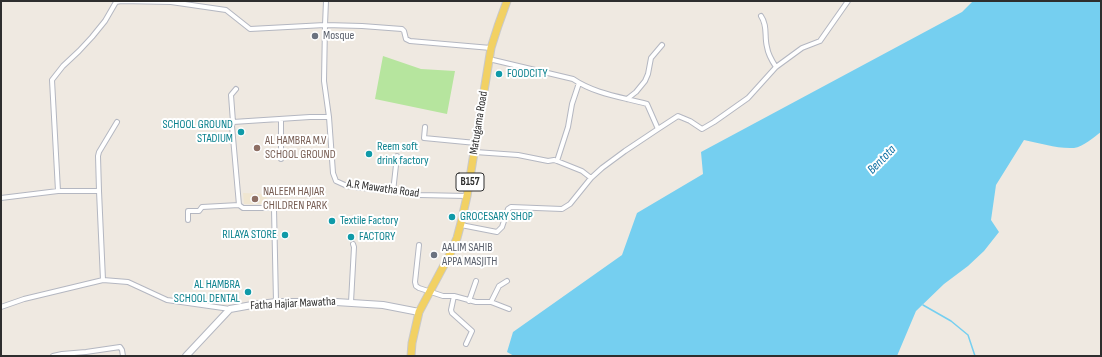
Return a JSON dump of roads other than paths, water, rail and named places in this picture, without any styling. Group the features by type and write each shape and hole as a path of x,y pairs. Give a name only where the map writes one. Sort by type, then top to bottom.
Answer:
{"main road":[{"name":"Matugama Road","path":"411,356 412,343 419,312 450,254 461,225 475,152 491,48 508,1"}],"street":[{"name":"A.R Mawatha Road","path":"326,1 324,81 329,117 333,173 336,181 347,186 419,195 467,196"},
{"path":"461,225 496,232 502,228 508,209 511,207 562,209 570,204 591,178 624,150 678,116 690,121 702,129 748,98 776,67 802,48 820,41 848,1"},
{"path":"58,192 52,80 63,66 92,37 105,21 116,2 171,2 226,10 250,29 325,25 402,29 406,39 410,41 491,48"},
{"path":"761,16 765,22 767,47 770,58 776,67"},
{"path":"627,99 636,92 645,81 651,58 662,45"},
{"path":"489,59 573,79 595,90 647,104 658,129"},
{"path":"558,161 568,127 572,104 579,83"},
{"path":"236,89 231,95 232,126 240,205"},
{"path":"233,122 281,118 329,117"},
{"path":"281,118 281,159"},
{"path":"103,280 98,156 117,122"},
{"path":"425,127 424,138 476,143"},
{"path":"475,152 518,155 548,161 554,160 582,171 591,178"},
{"path":"394,192 397,156"},
{"path":"1,198 58,192 99,191"},
{"path":"188,220 188,211 199,211 202,207 240,205 243,208 274,209 276,302"},
{"path":"351,302 353,244"},
{"path":"419,245 415,282 416,286 443,296 454,296 476,302 491,302 509,309"},
{"path":"1,307 24,299 103,280 128,282 167,300 230,309"},
{"path":"470,300 476,281"},
{"path":"491,302 499,286 507,281"},
{"path":"454,296 451,310 452,313 472,332 466,344"},
{"name":"Fatha Hajiar Mawatha","path":"230,309 276,302 351,302 383,305 419,312"},
{"path":"186,356 230,309"},
{"path":"53,356 120,348 123,356"}],"water":[{"name":"Bentota","path":"973,1 1101,1 1101,132 1085,144 1074,148 1055,147 1024,140 996,185 991,220 999,232 984,251 968,266 944,284 916,311 897,356 514,356 507,352 513,332 622,255 637,213 703,174 701,152 962,12"}],"waterway":[{"path":"923,305 951,321 968,335 975,356"}],"place":[{"name":"Mosque","path":"315,36"},
{"name":"FOODCITY","path":"499,74"},
{"name":"SCHOOL GROUND STADIUM","path":"241,132"},
{"name":"AL HAMBRA M.V SCHOOL GROUND","path":"257,148"},
{"name":"Reem soft drink factory","path":"369,154"},
{"name":"NALEEM HAJIAR CHILDREN PARK","path":"255,199"},
{"name":"GROCESARY SHOP","path":"452,217"},
{"name":"Textile Factory","path":"332,221"},
{"name":"RILAYA STORE","path":"285,235"},
{"name":"FACTORY","path":"351,237"},
{"name":"AALIM SAHIB APPA MASJITH","path":"434,255"},
{"name":"AL HAMBRA SCHOOL DENTAL","path":"248,292"}]}
